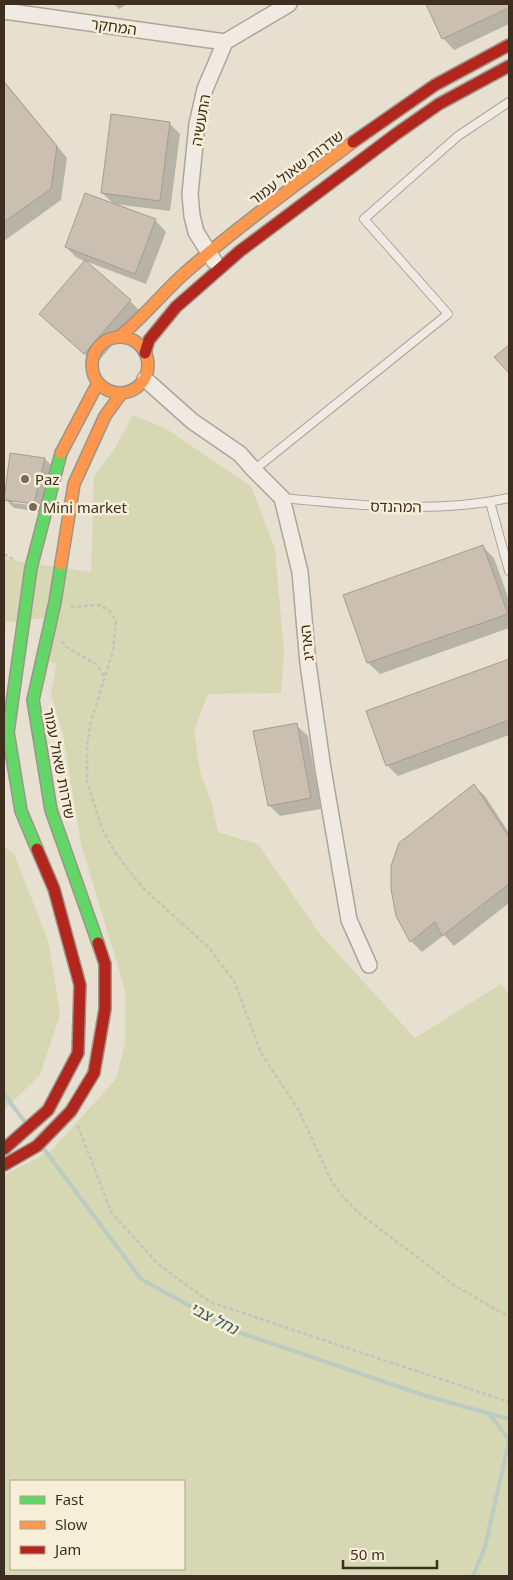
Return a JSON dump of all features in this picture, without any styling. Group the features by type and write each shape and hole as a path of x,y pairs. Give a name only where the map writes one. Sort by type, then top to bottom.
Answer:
{"street":[{"path":"225,42 289,4"},
{"name":"המחקר","path":"4,11 225,42"},
{"name":"התעשיה","path":"219,269 196,232 190,194 197,124 205,89 225,42"},
{"name":"שדרות שאול עמור","path":"119,337 133,327 162,294 208,253 353,142 422,93 509,44"},
{"path":"145,352 149,340 176,307 248,245 432,109 509,66"},
{"path":"119,337 132,340 140,345 145,352 148,370 145,379 130,392 121,394 104,389 93,374 93,356 98,347 105,341 119,337"},
{"path":"145,379 192,421 240,454 282,498"},
{"path":"4,1149 48,1110 78,1053 80,985 54,889 21,811 8,732 31,568 54,478 61,452 98,383"},
{"name":"שדרות שאול עמור","path":"4,1165 37,1146 71,1111 94,1073 105,1009 105,964 51,810 33,700 55,602 74,484 105,416 121,394"},
{"name":"האריג","path":"282,498 300,572 308,664 322,768 349,920 369,965"}],"lane":[{"path":"254,470 448,314 364,219 458,136 509,102"},
{"name":"המהנדס","path":"282,498 344,504 421,507 490,502 509,498"},
{"path":"490,502 509,571"}],"path":[{"path":"55,602 72,608 99,605 109,610 116,621 113,651 91,722 87,745 87,781 102,829 115,852 141,886 209,948 234,981 261,1053 298,1109 332,1182 344,1198 359,1213 454,1285 509,1317"},
{"path":"61,639 66,648 96,664 105,677"},
{"path":"71,1111 111,1212 158,1264 210,1302 509,1402"}],"green space":[{"path":"133,415 165,428 251,486 275,549 284,651 281,693 208,694 194,731 200,772 212,804 218,832 258,844 319,933 415,1038 501,984 509,995 509,1576 4,1576 4,1175 51,1151 116,1079 125,1044 125,990 81,844 63,735 51,695 56,664 48,661 46,618 6,622 4,641 4,559 91,572 94,476 114,450"},
{"path":"4,847 14,854 49,943 60,1015 40,1075 4,1110"}],"building":[{"path":"426,4 509,4 509,8 442,39"},
{"path":"4,82 57,146 51,189 4,222"},
{"path":"111,114 170,122 160,201 101,193"},
{"path":"85,193 156,219 135,274 65,247"},
{"path":"85,260 131,300 84,354 39,314"},
{"path":"509,345 509,373 494,357"},
{"name":"Paz","path":"10,453 45,458 34,504 4,500"},
{"path":"483,545 508,614 367,663 343,595"},
{"path":"509,659 509,720 386,766 366,711"},
{"path":"297,723 311,798 268,806 253,731"},
{"path":"474,784 509,837 509,884 442,936 435,922 410,942 396,916 391,889 391,866 399,843"}],"waterway":[{"name":"נחל צבי","path":"4,1094 24,1121"},
{"name":"נחל צבי","path":"44,1149 141,1279 235,1331 426,1396 509,1419"},
{"path":"489,1414 509,1439"},
{"path":"473,1576 485,1547 509,1441"}],"traffic: fast":[{"path":"37,849 21,811 8,732 31,568 61,453"},
{"path":"61,564 55,602 33,700 51,810 98,943"}],"traffic: slow":[{"path":"119,337 178,279 227,237 353,142"},
{"path":"115,337 125,337 140,345 146,354 148,365 146,376 140,385 125,393 115,393 104,388 97,381 92,370 92,360 97,349 104,342 115,337"},
{"path":"61,453 98,383"},
{"path":"61,564 74,484 105,416 121,394"}],"traffic: jam":[{"path":"353,142 435,85 509,45"},
{"path":"145,353 149,340 176,307 240,251 439,104 509,66"},
{"path":"4,1149 48,1110 78,1053 80,985 54,889 37,849"},
{"path":"4,1165 37,1146 71,1111 94,1073 105,1009 105,964 98,943"}],"place":[{"name":"Paz","path":"25,479"},
{"name":"Mini market","path":"33,507"}]}
